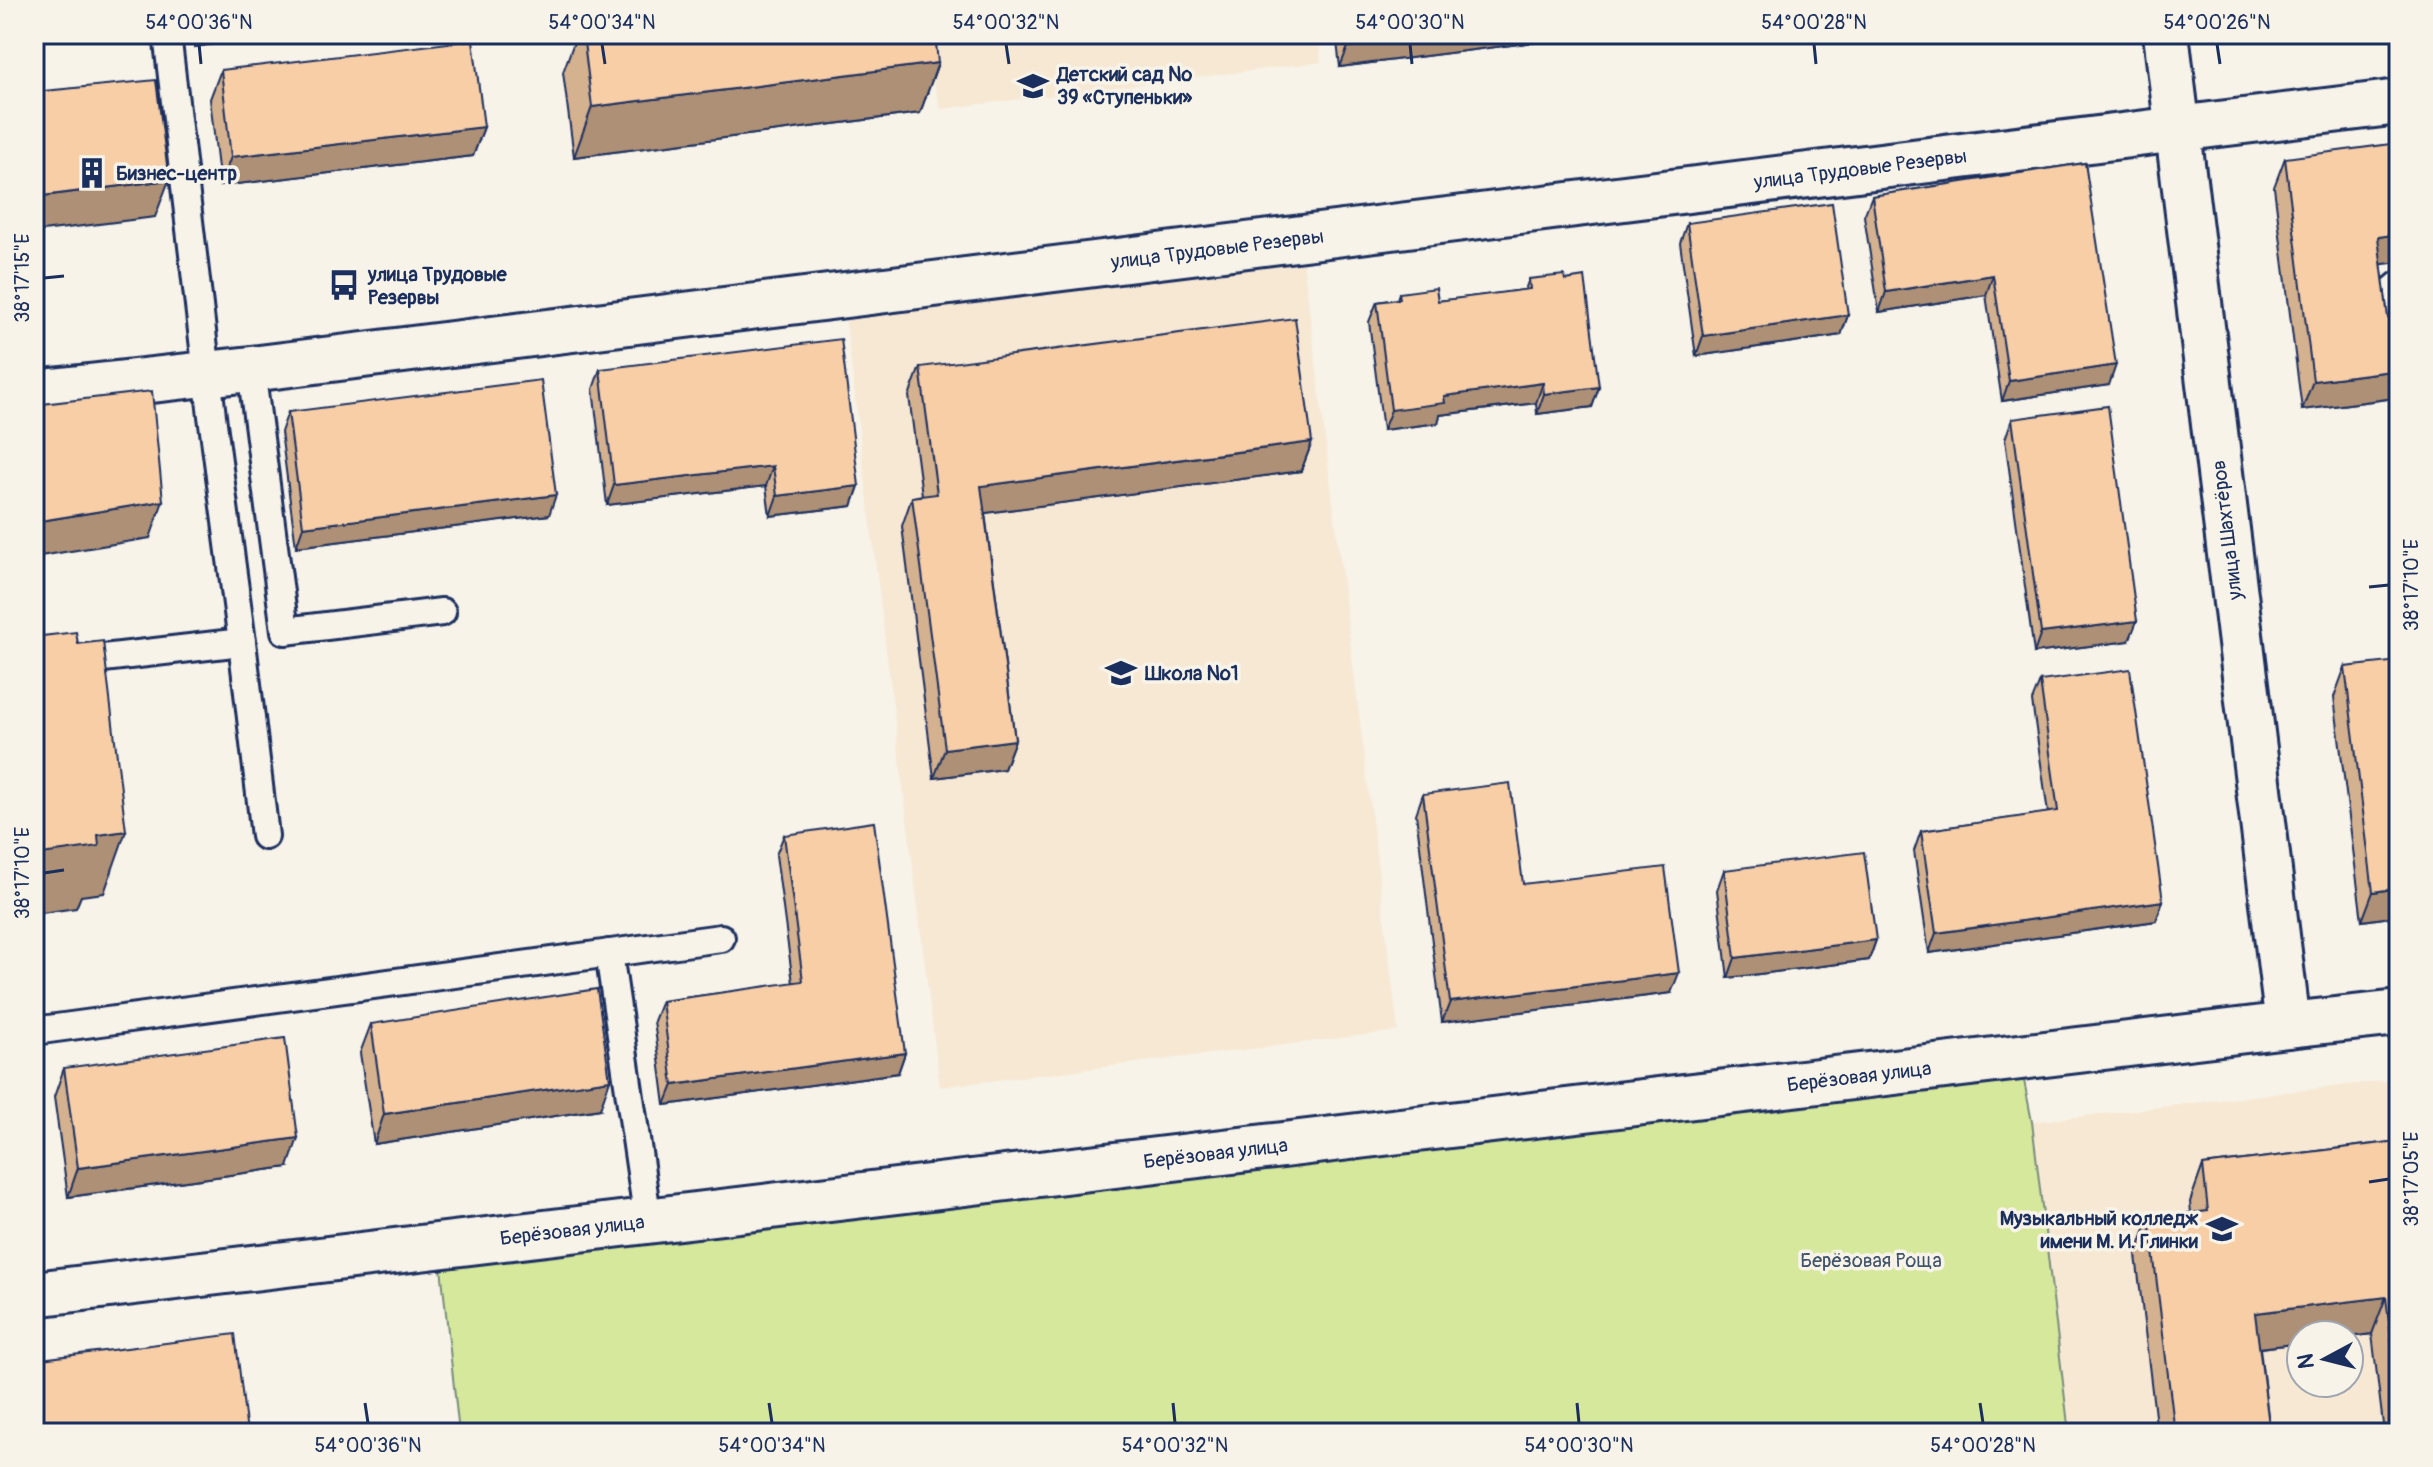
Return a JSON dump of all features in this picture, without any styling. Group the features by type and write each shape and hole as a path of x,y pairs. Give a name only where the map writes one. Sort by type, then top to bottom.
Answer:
{"street":[{"name":"улица Шахтёров","path":"2166,34 2288,1025"},
{"name":"улица Трудовые Резервы","path":"34,393 251,369 2399,102"},
{"name":"Берёзовая улица","path":"34,1294 2399,1013"}],"lane":[{"path":"167,34 265,836"},
{"path":"2391,357 2385,311 2387,295 2399,285"},
{"path":"251,369 285,631 442,612"},
{"path":"34,666 242,642"},
{"path":"34,1031 721,938"},
{"path":"609,953 648,1221"}],"shaded area":[{"name":"Детский сад № 39 «Ступеньки»","path":"920,34 1318,34 1321,62 941,109"},
{"name":"Школа №1","path":"1303,259 1398,1031 940,1087 845,315"},
{"name":"Музыкальный колледж имени М. И. Глинки","path":"2399,1079 2399,1433 2069,1433 2032,1122"}],"green space":[{"name":"Берёзовая Роща","path":"2021,1065 2032,1122 2069,1433 459,1433 441,1267"}],"building":[{"path":"583,34 935,34 938,63 592,107"},
{"path":"1346,34 1449,34 1348,47"},
{"path":"473,40 484,127 231,157 221,70"},
{"path":"156,80 169,180 34,197 34,92"},
{"path":"2399,143 2399,234 2378,237 2388,318 2399,317 2399,370 2313,381 2285,158"},
{"path":"2085,163 2116,365 2009,381 1993,275 1886,292 1872,196"},
{"path":"1832,203 1848,315 1703,336 1687,223"},
{"path":"1564,275 1565,280 1585,277 1599,387 1544,394 1543,383 1444,396 1445,403 1391,410 1377,302 1400,299 1399,293 1436,288 1438,301 1530,289 1529,279"},
{"path":"1295,318 1312,442 981,486 1015,740 945,749 912,497 937,494 920,367"},
{"path":"841,339 859,486 777,496 773,466 614,485 600,369"},
{"path":"541,380 556,495 303,527 288,412"},
{"path":"152,391 163,501 34,522 34,405"},
{"path":"2108,406 2137,621 2041,633 2012,419"},
{"path":"76,632 78,644 103,641 126,831 98,835 99,846 34,855 34,637"},
{"path":"2399,661 2399,888 2373,892 2345,667"},
{"path":"2130,669 2163,901 1936,933 1921,831 2058,811 2040,681"},
{"path":"1510,783 1523,884 1665,867 1679,973 1450,1002 1423,794"},
{"path":"874,822 905,1053 673,1085 662,1001 803,981 784,835"},
{"path":"1864,852 1876,940 1735,958 1724,870"},
{"path":"597,989 610,1080 384,1114 371,1024"},
{"path":"285,1038 298,1138 78,1168 64,1068"},
{"path":"2399,1141 2399,1404 2386,1297 2255,1313 2270,1433 2175,1433 2149,1218 2208,1211 2203,1165"},
{"path":"235,1334 247,1433 34,1433 34,1360"}],"place":[{"name":"Детский сад № 39 «Ступеньки»","path":"1033,86"},
{"name":"Бизнес-центр","path":"92,173"},
{"name":"улица Трудовые Резервы","path":"344,285"},
{"name":"Школа №1","path":"1121,673"},
{"name":"Музыкальный колледж имени М. И. Глинки","path":"2222,1229"}]}
